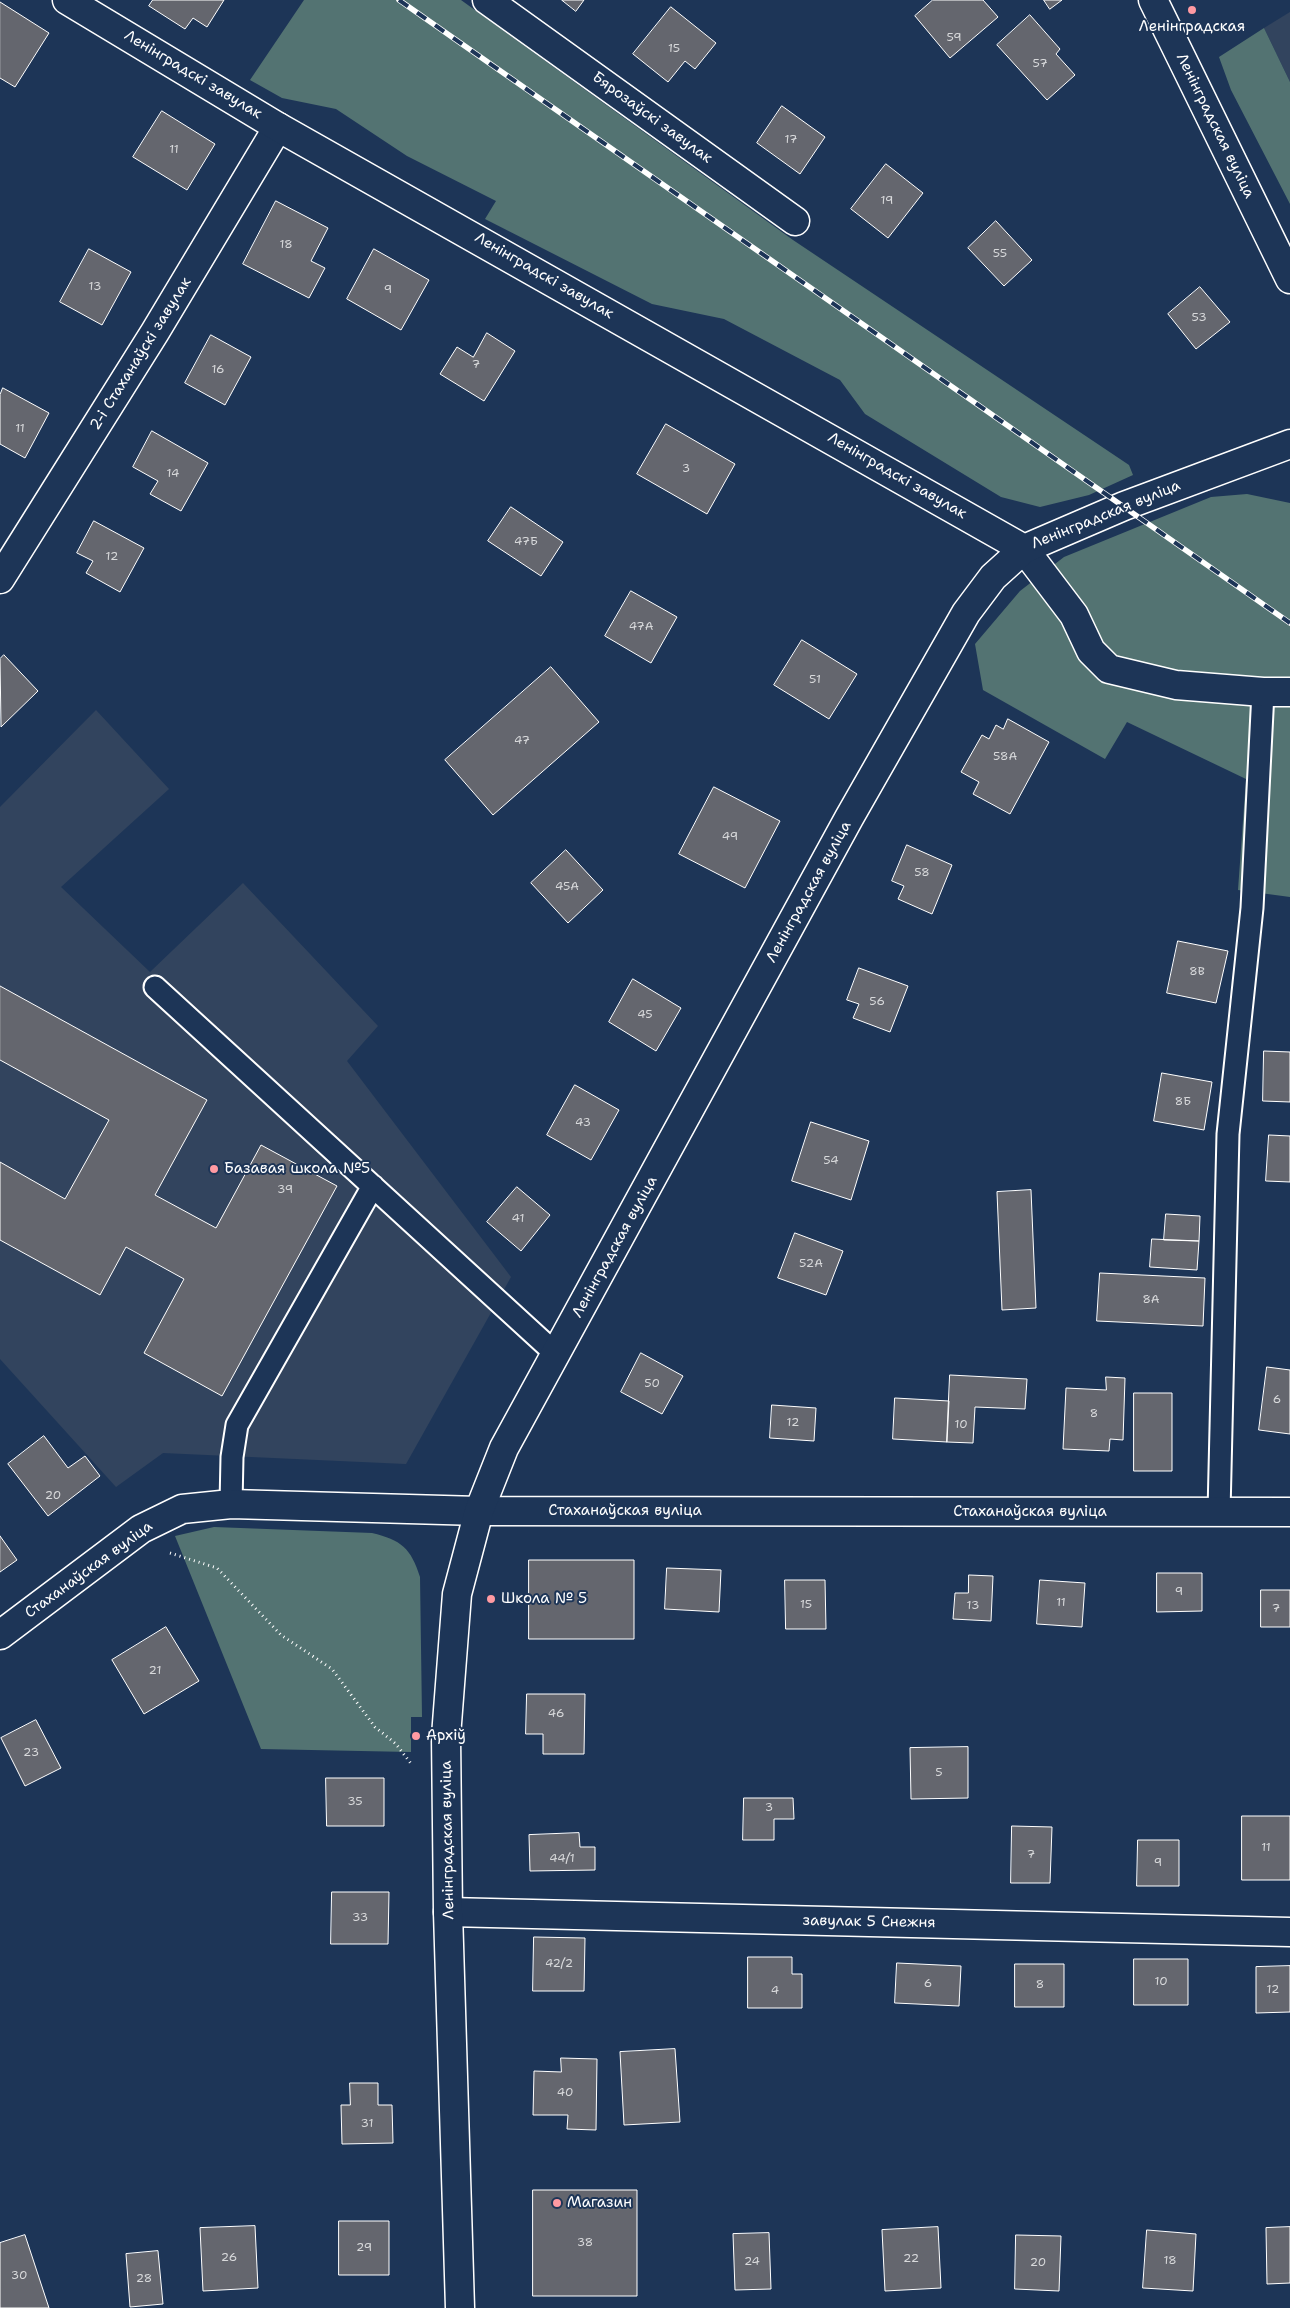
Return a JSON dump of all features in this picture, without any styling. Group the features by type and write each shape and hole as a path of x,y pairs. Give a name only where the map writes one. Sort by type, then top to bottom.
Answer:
{"street":[{"name":"Ленінградскі завулак","path":"67,0 278,127 1024,549"},
{"name":"Бярозаўскі завулак","path":"487,0 514,8 795,221"},
{"name":"Ленінградская вуліца","path":"1153,0 1290,279"},
{"name":"2-і Стаханаўскі завулак","path":"0,579 155,332 278,127"},
{"name":"Ленінградская вуліца","path":"460,2308 448,1912 446,1736 457,1594 479,1511 504,1448 854,810 966,613 993,577 1024,549 1124,506 1290,444"},
{"path":"1024,549 1074,615 1090,651 1109,669 1176,685 1263,692 1290,692"},
{"name":"Стаханаўская вуліца","path":"0,1635 141,1529 182,1510 231,1504 479,1511 1290,1512"},
{"name":"завулак 5 Снежня","path":"448,1912 1290,1932"}],"lane":[{"path":"1219,1512 1228,1134 1252,908 1263,692"},
{"path":"155,987 556,1354"},
{"path":"231,1504 232,1457 237,1425 373,1186"}],"path":[{"path":"141,1529 166,1551 217,1568 281,1635 332,1669 375,1726 396,1744 413,1767 447,1799"}],"shaded area":[{"path":"1290,12 1290,82 1264,28"},
{"name":"Базавая школа №5","path":"96,710 169,789 61,887 150,972 243,883 378,1026 347,1061 511,1277 406,1464 163,1453 116,1487 0,1359 0,807"}],"green space":[{"path":"304,0 461,0 793,240 1129,465 1133,475 1089,495 1040,507 1001,497 865,414 840,380 724,319 652,304 485,219 496,201 407,156 336,109 282,98 250,80"},
{"path":"1264,28 1290,82 1290,204 1231,90 1219,57"},
{"path":"1247,494 1290,503 1290,897 1238,890 1246,779 1127,722 1105,759 983,690 975,644 1020,591 1064,557 1211,497"},
{"path":"214,1527 372,1533 398,1542 409,1552 420,1577 422,1717 411,1717 411,1752 261,1749 175,1536"}],"building":[{"path":"153,0 224,0 207,27 193,18 185,29 149,6"},
{"path":"562,0 584,0 576,11"},
{"path":"933,0 983,0 998,17 950,58 915,16"},
{"path":"1044,0 1062,0 1050,9"},
{"path":"0,2 49,33 15,87 0,78"},
{"path":"671,7 716,43 695,69 685,61 668,82 633,54"},
{"path":"1030,15 1060,49 1056,54 1075,75 1047,100 997,45"},
{"path":"782,106 825,137 800,174 757,143"},
{"path":"162,111 215,144 187,190 133,157"},
{"path":"886,164 923,193 888,238 851,209"},
{"path":"276,201 328,228 311,261 325,268 309,298 243,264"},
{"path":"996,221 1032,260 1004,286 968,248"},
{"path":"89,249 131,272 102,325 60,302"},
{"path":"374,249 429,280 401,330 347,299"},
{"path":"1200,287 1230,322 1196,349 1168,314"},
{"path":"487,333 515,351 484,401 440,374 457,347 473,357"},
{"path":"211,335 251,357 225,405 185,383"},
{"path":"3,388 49,413 25,458 0,444 0,395"},
{"path":"666,424 735,464 707,514 637,474"},
{"path":"152,431 208,463 181,511 150,494 158,481 133,467"},
{"path":"511,507 563,542 541,576 488,541"},
{"path":"94,521 144,548 120,592 86,573 93,561 77,553"},
{"path":"631,591 677,617 651,663 605,636"},
{"path":"802,640 857,674 829,719 774,685"},
{"path":"4,655 38,691 1,727 0,659"},
{"path":"551,667 599,722 493,815 445,760"},
{"path":"1008,719 1049,742 1010,814 973,794 979,782 961,772 982,735 989,739 996,725 1003,729"},
{"path":"714,787 780,821 745,888 679,854"},
{"path":"907,845 952,865 932,914 898,899 904,886 892,881"},
{"path":"566,850 603,890 568,923 531,883"},
{"path":"1178,941 1228,951 1216,1003 1167,993"},
{"path":"859,968 908,986 890,1032 853,1018 859,1004 847,1000"},
{"path":"633,979 681,1008 656,1051 609,1022"},
{"path":"0,986 207,1100 155,1195 216,1228 261,1145 337,1186 222,1396 144,1353 184,1279 126,1247 100,1295 0,1240 0,1162 65,1199 109,1120 0,1060"},
{"path":"1264,1051 1290,1052 1290,1102 1263,1101"},
{"path":"1162,1073 1212,1082 1204,1130 1154,1121"},
{"path":"575,1085 619,1110 591,1160 547,1135"},
{"path":"811,1122 869,1141 851,1200 792,1181"},
{"path":"1269,1135 1290,1136 1290,1182 1266,1181"},
{"path":"517,1187 550,1215 521,1251 487,1222"},
{"path":"1031,1190 1036,1308 1002,1310 997,1192"},
{"path":"1166,1214 1200,1216 1199,1241 1164,1240"},
{"path":"795,1233 843,1251 826,1295 778,1278"},
{"path":"1152,1239 1199,1241 1197,1270 1150,1267"},
{"path":"1100,1273 1205,1278 1203,1326 1097,1321"},
{"path":"641,1353 683,1376 662,1414 621,1392"},
{"path":"1267,1367 1290,1370 1290,1434 1259,1430"},
{"path":"950,1375 1027,1379 1025,1409 975,1407 973,1443 947,1442"},
{"path":"1106,1377 1125,1378 1123,1440 1110,1439 1109,1451 1063,1449 1066,1388 1106,1390"},
{"path":"1134,1393 1172,1393 1172,1471 1134,1471"},
{"path":"895,1398 949,1401 947,1442 893,1439"},
{"path":"772,1405 816,1408 814,1441 770,1438"},
{"path":"44,1436 68,1468 85,1456 100,1476 48,1516 8,1464"},
{"path":"0,1536 17,1560 0,1572"},
{"path":"529,1560 634,1560 634,1639 529,1639"},
{"path":"667,1568 721,1570 719,1612 665,1609"},
{"path":"1157,1573 1202,1573 1202,1611 1157,1612"},
{"path":"969,1575 993,1576 991,1621 953,1619 955,1593 968,1593"},
{"path":"785,1580 825,1580 826,1629 786,1629"},
{"path":"1040,1580 1085,1583 1082,1627 1037,1624"},
{"path":"1261,1590 1290,1590 1290,1627 1261,1627"},
{"path":"166,1627 199,1681 144,1714 112,1660"},
{"path":"527,1694 585,1694 584,1754 543,1754 543,1734 526,1734"},
{"path":"36,1720 61,1768 25,1786 1,1738"},
{"path":"968,1747 968,1798 911,1799 910,1748"},
{"path":"326,1778 384,1778 384,1826 327,1826"},
{"path":"744,1798 793,1798 794,1819 774,1819 774,1840 743,1840"},
{"path":"1242,1816 1290,1816 1290,1880 1242,1880"},
{"path":"1012,1826 1052,1827 1050,1883 1011,1883"},
{"path":"579,1833 580,1847 595,1847 595,1870 530,1871 529,1835"},
{"path":"1138,1840 1179,1840 1179,1886 1137,1886"},
{"path":"332,1892 389,1892 388,1944 331,1944"},
{"path":"534,1937 585,1938 584,1991 533,1991"},
{"path":"748,1957 792,1957 792,1974 802,1974 802,2008 748,2008"},
{"path":"1134,1959 1188,1959 1188,2005 1134,2005"},
{"path":"897,1963 961,1966 959,2006 895,2003"},
{"path":"1015,1964 1064,1964 1064,2007 1015,2007"},
{"path":"1290,1966 1290,2012 1256,2013 1256,1967"},
{"path":"675,2049 680,2122 624,2125 620,2052"},
{"path":"561,2058 597,2059 596,2130 567,2129 568,2115 533,2115 534,2071 561,2072"},
{"path":"350,2083 378,2083 378,2105 392,2105 393,2143 342,2144 341,2105 350,2105"},
{"path":"533,2190 637,2190 637,2296 533,2296"},
{"path":"339,2221 389,2221 389,2275 339,2275"},
{"path":"255,2226 258,2288 203,2291 200,2228"},
{"path":"938,2227 941,2288 885,2291 882,2230"},
{"path":"1290,2227 1290,2283 1267,2284 1266,2228"},
{"path":"1147,2230 1196,2234 1193,2291 1143,2288"},
{"path":"769,2233 771,2289 735,2290 733,2234"},
{"path":"25,2235 49,2308 0,2308 0,2243"},
{"path":"1016,2235 1061,2236 1059,2291 1015,2289"},
{"path":"158,2251 163,2304 130,2307 126,2254"}],"railway":[{"path":"399,0 1290,623"}],"place":[{"name":"Ленінградская","path":"1192,10"},
{"name":"Базавая школа №5","path":"214,1169"},
{"name":"Школа № 5","path":"491,1599"},
{"name":"Архіў","path":"416,1736"},
{"name":"Магазин","path":"557,2203"}]}
